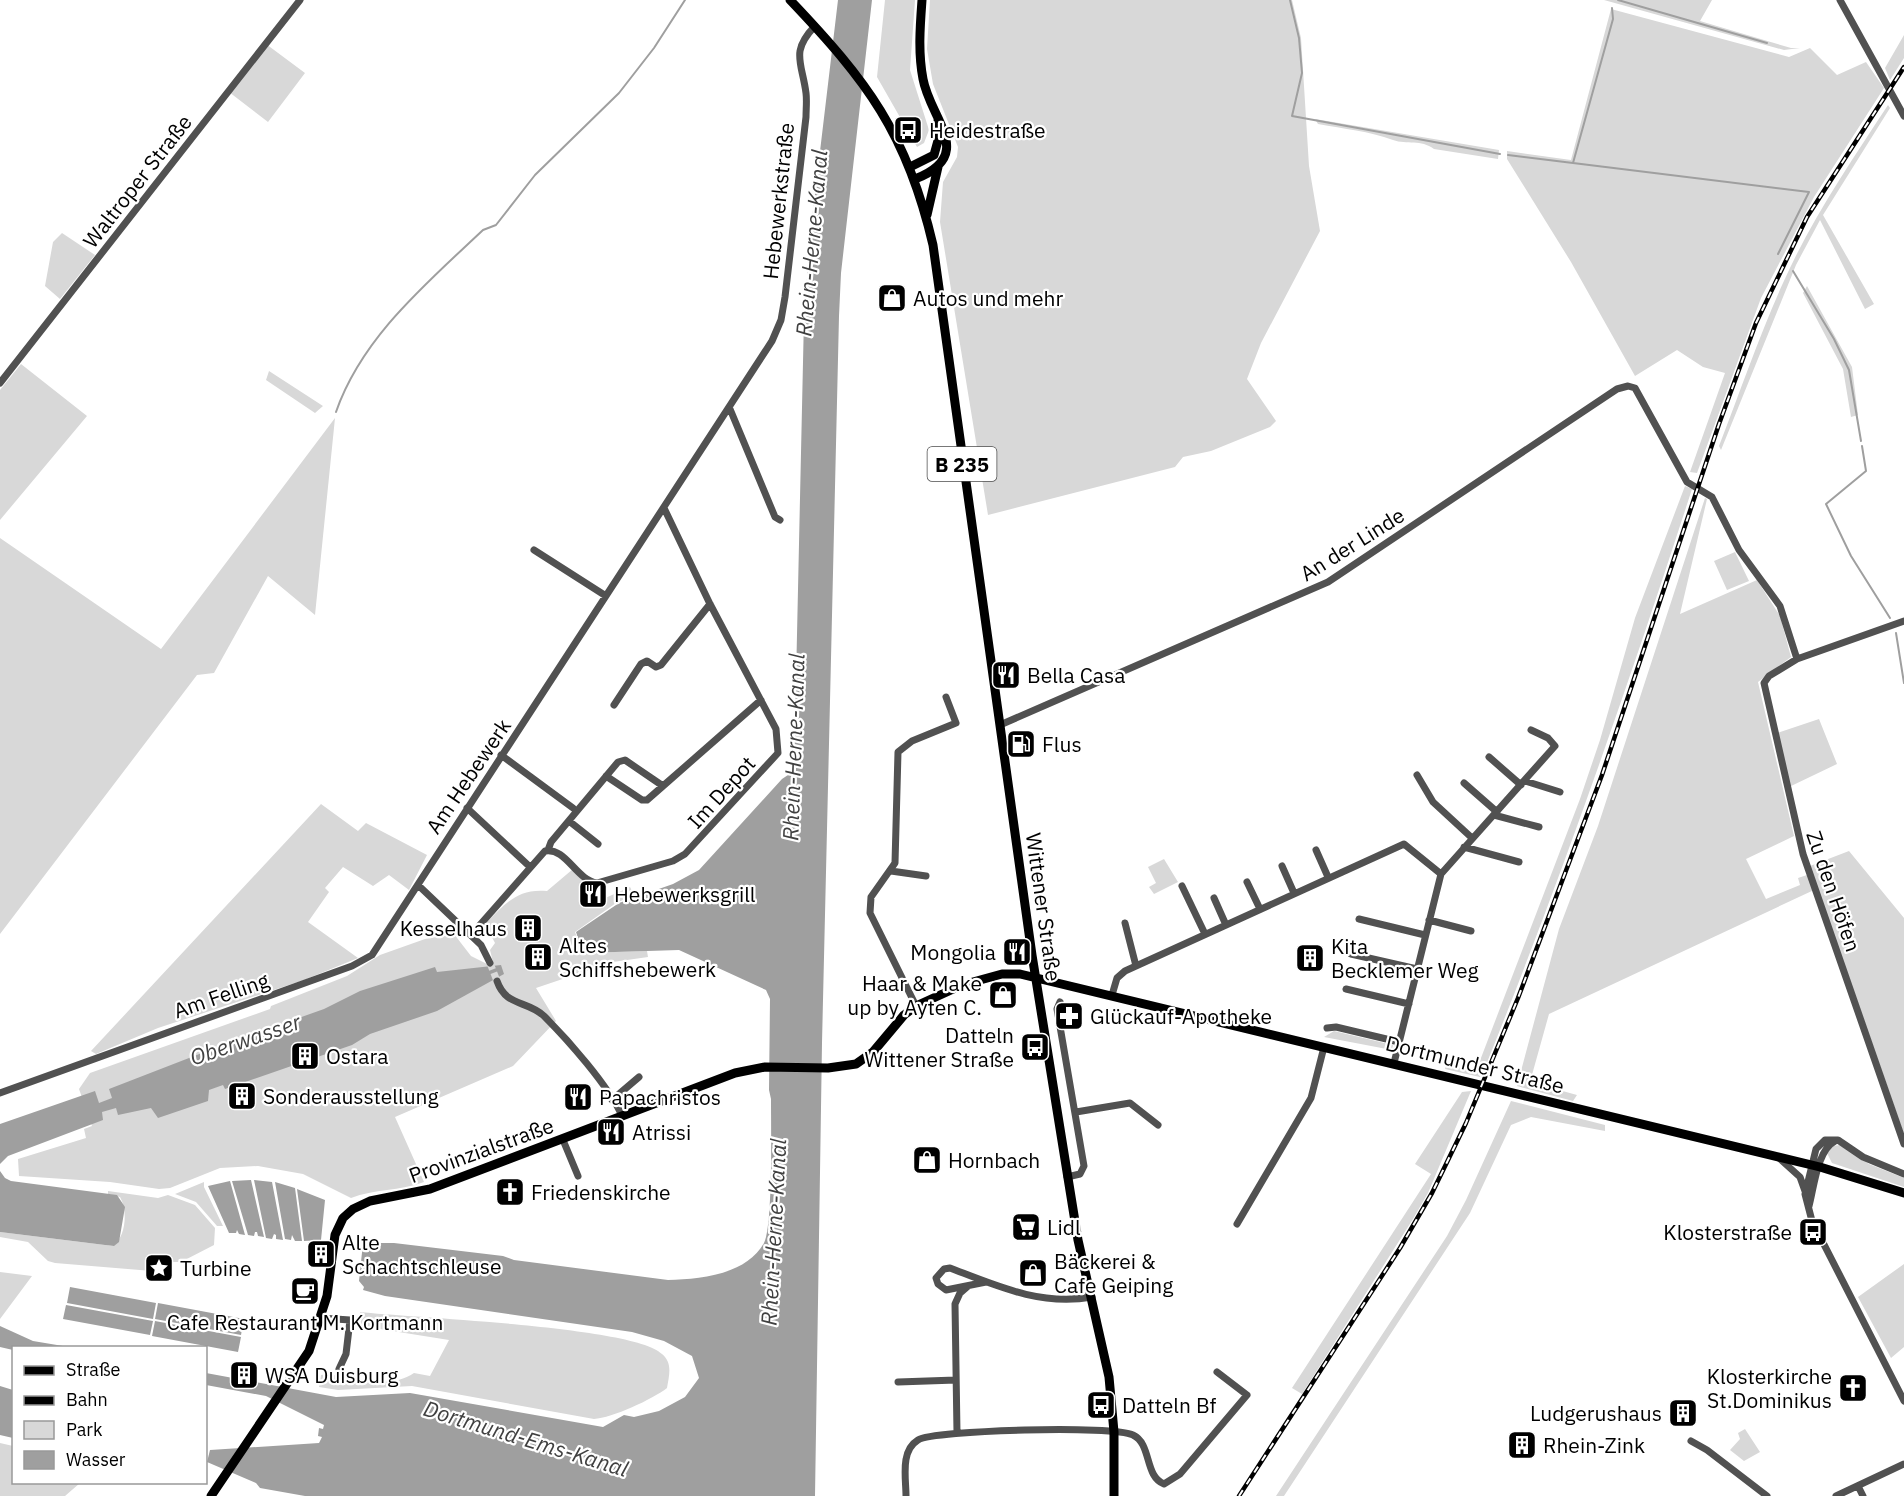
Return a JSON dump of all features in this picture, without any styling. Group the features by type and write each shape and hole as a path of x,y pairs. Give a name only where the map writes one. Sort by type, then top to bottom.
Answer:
{"main road":[{"name":"B 235","path":"790,0 823,34 873,96 897,137 915,179 926,218"},
{"path":"915,179 938,167 945,155 947,138 923,80 919,49 922,0"},
{"path":"910,168 934,155 939,137 938,118"},
{"name":"B 235","path":"926,218 938,167"},
{"name":"Wittener Straße","path":"926,218 945,323 988,642 1067,1177 1107,1364 1114,1432 1114,1496"},
{"name":"Provinzialstraße","path":"321,1318 337,1229 349,1212 364,1202 430,1189 563,1140 735,1072 765,1067 828,1068 852,1065 865,1059 904,1015 916,1006 962,985 1002,974 1020,974 1036,978"},
{"name":"Dortmunder Straße","path":"1036,978 1816,1166 1904,1193"},
{"path":"212,1496 309,1351 321,1318"}],"street":[{"name":"Waltroper Straße","path":"0,383 300,0"},
{"path":"1840,0 1904,116"},
{"name":"Hebewerkstraße","path":"664,508 730,409 772,341 781,320 806,117 806,94 798,57 801,44 815,26"},
{"name":"An der Linde","path":"1000,724 1328,582 1617,389 1628,386 1635,388 1687,482 1712,498 1739,550 1780,606 1797,659"},
{"path":"730,409 775,517 780,520"},
{"name":"Am Hebewerk","path":"418,885 466,808 664,508"},
{"name":"Im Depot","path":"548,850 560,856 589,882 597,884 683,856 778,753 778,735 710,604 664,508"},
{"path":"534,550 606,596"},
{"path":"614,705 641,664 647,661 656,667 661,665 710,604"},
{"name":"Zu den Höfen","path":"1904,621 1797,659 1769,676 1764,683 1803,854 1904,1144"},
{"path":"916,1006 870,914 871,897 875,887 891,871 895,862 898,752 912,741 956,723 946,696"},
{"path":"606,776 642,800 647,800 761,700"},
{"path":"1394,1063 1442,874 1555,746 1548,738 1531,730"},
{"path":"501,755 573,808"},
{"path":"1489,757 1523,783 1560,792"},
{"path":"471,935 530,866 548,850 551,842 618,762 625,760 663,786"},
{"path":"1417,776 1433,802 1472,838"},
{"path":"1464,783 1495,813 1539,827"},
{"path":"466,808 530,866"},
{"path":"569,820 598,844"},
{"path":"1112,995 1117,978 1136,966 1404,844 1442,874"},
{"path":"1464,847 1519,862"},
{"path":"1316,850 1328,877"},
{"path":"1282,866 1294,893"},
{"path":"891,871 926,876"},
{"path":"1247,882 1260,909"},
{"path":"418,885 484,949 490,963"},
{"name":"Am Felling","path":"0,1093 363,960 376,950 418,885"},
{"path":"1182,885 1205,934"},
{"path":"1214,898 1226,925"},
{"path":"1359,919 1425,935"},
{"path":"1429,920 1471,931"},
{"path":"1125,923 1136,966"},
{"path":"1351,954 1417,969"},
{"path":"497,981 506,996 542,1013 612,1100 622,1116"},
{"path":"1346,989 1408,1004"},
{"name":"Wittener Straße","path":"1060,1002 1057,1009 1084,1166 1080,1174 1067,1177"},
{"name":"Dortmunder Straße","path":"1327,1028 1336,1027 1399,1042"},
{"path":"1237,1224 1311,1098 1324,1047"},
{"path":"612,1100 639,1077"},
{"path":"1076,1112 1130,1103 1158,1125"},
{"path":"563,1140 578,1176"},
{"path":"1809,1206 1816,1166 1816,1149 1825,1140 1838,1140 1863,1157 1904,1174"},
{"path":"1779,1158 1800,1177 1817,1232 1904,1401"},
{"path":"1805,1194 1816,1166"},
{"path":"986,1282 946,1290 938,1284 936,1278 944,1269 950,1269 1034,1298 1076,1300 1092,1297"},
{"path":"957,1433 955,1304 960,1293 970,1285"},
{"path":"321,1318 350,1320 346,1354 339,1369"},
{"path":"906,1496 906,1455 910,1447 923,1438 957,1433 1098,1428 1135,1436 1144,1447 1154,1475 1160,1482 1173,1480 1246,1395 1216,1372"},
{"path":"898,1382 956,1380"},
{"path":"1690,1441 1707,1450 1767,1496"},
{"path":"1836,1496 1904,1464"},
{"path":"1858,1486 1863,1496"}],"green space":[{"path":"885,0 915,0 910,70 929,130 924,143 917,147 877,77"},
{"path":"930,0 1292,0 1301,38 1309,166 1320,231 1261,343 1247,379 1276,421 1270,427 1211,451 1183,457 1175,467 988,515 940,222 943,182 957,157 958,147 933,84 927,49"},
{"path":"1604,0 1712,0 1700,21 1791,48 1800,48 1784,50"},
{"path":"1611,9 1789,57 1810,48 1837,75 1866,62 1884,88 1814,197 1761,298 1697,473 1690,472 1725,373 1703,367 1677,350 1635,376 1571,262 1507,159 1507,151 1571,160"},
{"path":"1904,35 1904,58 1890,80 1885,68"},
{"path":"266,44 305,73 268,122 229,92"},
{"path":"1888,105 1890,108 1823,215 1874,304 1865,309 1820,220 1796,265 1721,450 1719,446 1750,364 1794,260 1832,192"},
{"path":"1315,119 1499,150 1498,159 1434,149 1424,144 1398,141 1366,132 1318,124"},
{"path":"62,233 95,255 60,299 45,286 53,242"},
{"path":"1807,286 1852,367 1858,415 1851,417 1843,369 1803,293"},
{"path":"21,364 87,416 0,520 0,390"},
{"path":"269,371 323,406 315,413 266,380"},
{"path":"335,418 315,615 268,576 214,673 197,675 0,934 0,538 161,649"},
{"path":"1685,486 1692,489 1644,635 1568,851 1486,1065 1480,1077 1445,1069 1446,1065 1476,1071 1580,799 1600,740 1635,618"},
{"path":"1705,498 1707,499 1680,614 1757,580 1780,616 1791,657 1758,682 1794,836 1746,859 1766,899 1800,885 1798,878 1807,875 1814,890 1549,1014 1530,1082 1577,1095 1573,1101 1517,1086 1559,929 1598,826"},
{"path":"1735,552 1749,581 1727,590 1714,561"},
{"path":"1819,719 1837,764 1789,787 1777,733"},
{"path":"321,804 358,831 366,823 427,855 409,890 389,875 373,886 343,867 325,888 329,892 308,922 358,958 304,980 158,1028 96,1054 91,1051"},
{"path":"1849,851 1904,918 1904,1134 1810,866"},
{"path":"1164,859 1178,882 1154,894 1149,887 1156,883 1148,867"},
{"path":"573,869 603,899 630,887 634,895 616,903 575,932 583,953 647,951 648,957 613,962 536,988 556,1021 513,1066 395,1117 424,1182 351,1198 303,1174 258,1166 220,1168 170,1188 159,1189 110,1182 19,1176 18,1159 86,1138 84,1129 92,1126 79,1089 90,1073 270,1009 271,1006 347,976 380,955 425,939 454,934 471,956 487,964 493,962 490,950 495,943 485,924 512,899 527,892 547,891"},
{"path":"1334,1031 1393,1045 1392,1050 1324,1037"},
{"path":"1471,1091 1428,1193 1302,1394 1292,1388 1431,1174 1415,1164 1462,1092"},
{"path":"1511,1101 1605,1125 1605,1131 1531,1117 1511,1125 1470,1213 1284,1496 1276,1496 1447,1236"},
{"path":"1840,1145 1869,1164 1904,1178 1904,1187 1832,1163 1827,1153 1833,1146"},
{"path":"204,1182 204,1187 223,1226 217,1226 196,1202 175,1194"},
{"path":"108,1191 158,1198 168,1195 195,1205 215,1228 214,1245 181,1262 154,1262 152,1271 55,1263 48,1261 28,1242 0,1237 0,1232 113,1246 121,1236 125,1216 120,1197 108,1194"},
{"path":"1904,1264 1904,1347 1891,1358 1858,1297"},
{"path":"0,1272 32,1276 0,1319"},
{"path":"360,1312 568,1330 610,1336 643,1344 662,1354 668,1361 667,1388 632,1407 594,1419 412,1386 338,1390 319,1387 321,1375 380,1381 392,1381 414,1373 430,1376 449,1340 361,1326"},
{"path":"1745,1429 1760,1452 1744,1461 1730,1450 1740,1439 1738,1433"},
{"path":"0,1443 12,1446 12,1484 79,1484 65,1496 0,1496"}],"water":[{"path":"838,0 872,0 841,273 839,316 822,1043 815,1496 305,1496 260,1488 256,1483 207,1462 210,1450 319,1443 322,1437 318,1436 319,1428 323,1429 324,1425 266,1396 207,1385 207,1373 336,1397 410,1393 603,1427 624,1415 634,1417 659,1411 685,1397 699,1378 692,1356 664,1341 632,1332 385,1296 363,1290 364,1287 359,1281 363,1243 394,1243 503,1256 514,1260 668,1280 708,1276 734,1269 756,1254 764,1243 769,1217 771,1152 770,999 766,990 679,950 583,953 576,932 619,903 673,884 699,870 782,779 794,771 804,317 811,227"},
{"name":"Oberwasser","path":"501,965 504,974 437,1011 370,1034 352,1045 225,1089 223,1085 209,1090 208,1101 158,1118 151,1108 118,1115 116,1108 102,1112 103,1120 8,1156 0,1164 0,1124 95,1091 99,1103 112,1098 109,1089 324,1009 360,991 435,967 437,972"},
{"path":"0,1171 5,1178 11,1181 117,1195 125,1207 119,1242 114,1246 0,1232"},
{"path":"251,1180 264,1237 258,1236 257,1232 254,1236 248,1235 232,1181"},
{"path":"254,1180 272,1182 283,1240 276,1239 274,1234 272,1239 266,1238"},
{"path":"230,1181 245,1235 239,1234 237,1230 236,1233 229,1233 208,1186"},
{"path":"275,1182 295,1188 302,1241 295,1241 292,1235 291,1240 285,1239"},
{"path":"297,1189 325,1200 321,1240 304,1241"},
{"path":"70,1287 156,1303 153,1319 67,1303"},
{"path":"158,1303 244,1319 241,1335 155,1319"},
{"path":"66,1305 153,1321 150,1335 63,1319"},
{"path":"155,1321 241,1337 238,1352 152,1336"},
{"path":"0,1326 33,1341 63,1346 12,1346 12,1350 0,1347"},
{"path":"0,1386 12,1390 12,1438 0,1435"}],"waterway":[{"path":"336,412 347,385 379,335 440,270 483,230 496,225 535,175 619,93 654,48 685,0"},
{"path":"1290,0 1299,38 1302,73 1292,116 1500,154"},
{"path":"1618,0 1767,43"},
{"path":"1508,155 1573,163 1613,19 1612,8"},
{"path":"1573,163 1809,192 1778,254"},
{"path":"1793,271 1834,339 1849,370 1861,441"},
{"path":"1862,446 1866,471 1826,504 1851,556 1890,618"},
{"path":"1896,633 1904,683"}],"tunnel":[{"path":"490,963 497,981"}],"railway":[{"path":"1239,1496 1400,1248 1432,1193 1466,1123 1518,998 1602,775 1719,424 1756,323 1807,217 1904,67"}],"place":[{"name":"Heidestraße","path":"908,130"},
{"name":"Autos und mehr","path":"892,298"},
{"name":"Bella Casa","path":"1006,675"},
{"name":"Flus","path":"1021,744"},
{"name":"Hebewerksgrill","path":"593,894"},
{"name":"Kesselhaus","path":"528,928"},
{"name":"Mongolia","path":"1017,952"},
{"name":"Altes Schiffshebewerk","path":"538,957"},
{"name":"Kita Becklemer Weg","path":"1310,958"},
{"name":"Haar & Make up by Ayten C.","path":"1003,995"},
{"name":"Glückauf-Apotheke","path":"1069,1016"},
{"name":"Datteln Wittener Straße","path":"1035,1047"},
{"name":"Ostara","path":"305,1056"},
{"name":"Sonderausstellung","path":"242,1096"},
{"name":"Papachristos","path":"578,1097"},
{"name":"Atrissi","path":"611,1132"},
{"name":"Hornbach","path":"927,1160"},
{"name":"Friedenskirche","path":"510,1192"},
{"name":"Lidl","path":"1026,1227"},
{"name":"Klosterstraße","path":"1813,1232"},
{"name":"Alte Schachtschleuse","path":"321,1254"},
{"name":"Turbine","path":"159,1268"},
{"name":"Bäckerei & Cafe Geiping","path":"1033,1273"},
{"name":"Cafe Restaurant M. Kortmann","path":"305,1291"},
{"name":"WSA Duisburg","path":"244,1375"},
{"name":"Klosterkirche St.Dominikus","path":"1853,1388"},
{"name":"Datteln Bf","path":"1101,1405"},
{"name":"Ludgerushaus","path":"1683,1413"},
{"name":"Rhein-Zink","path":"1522,1445"}],"water label":[{"name":"Rhein-Herne-Kanal","path":"811,243"},
{"name":"Rhein-Herne-Kanal","path":"793,747"},
{"name":"Rhein-Herne-Kanal","path":"773,1232"},
{"name":"Dortmund-Ems-Kanal","path":"526,1438"}]}
